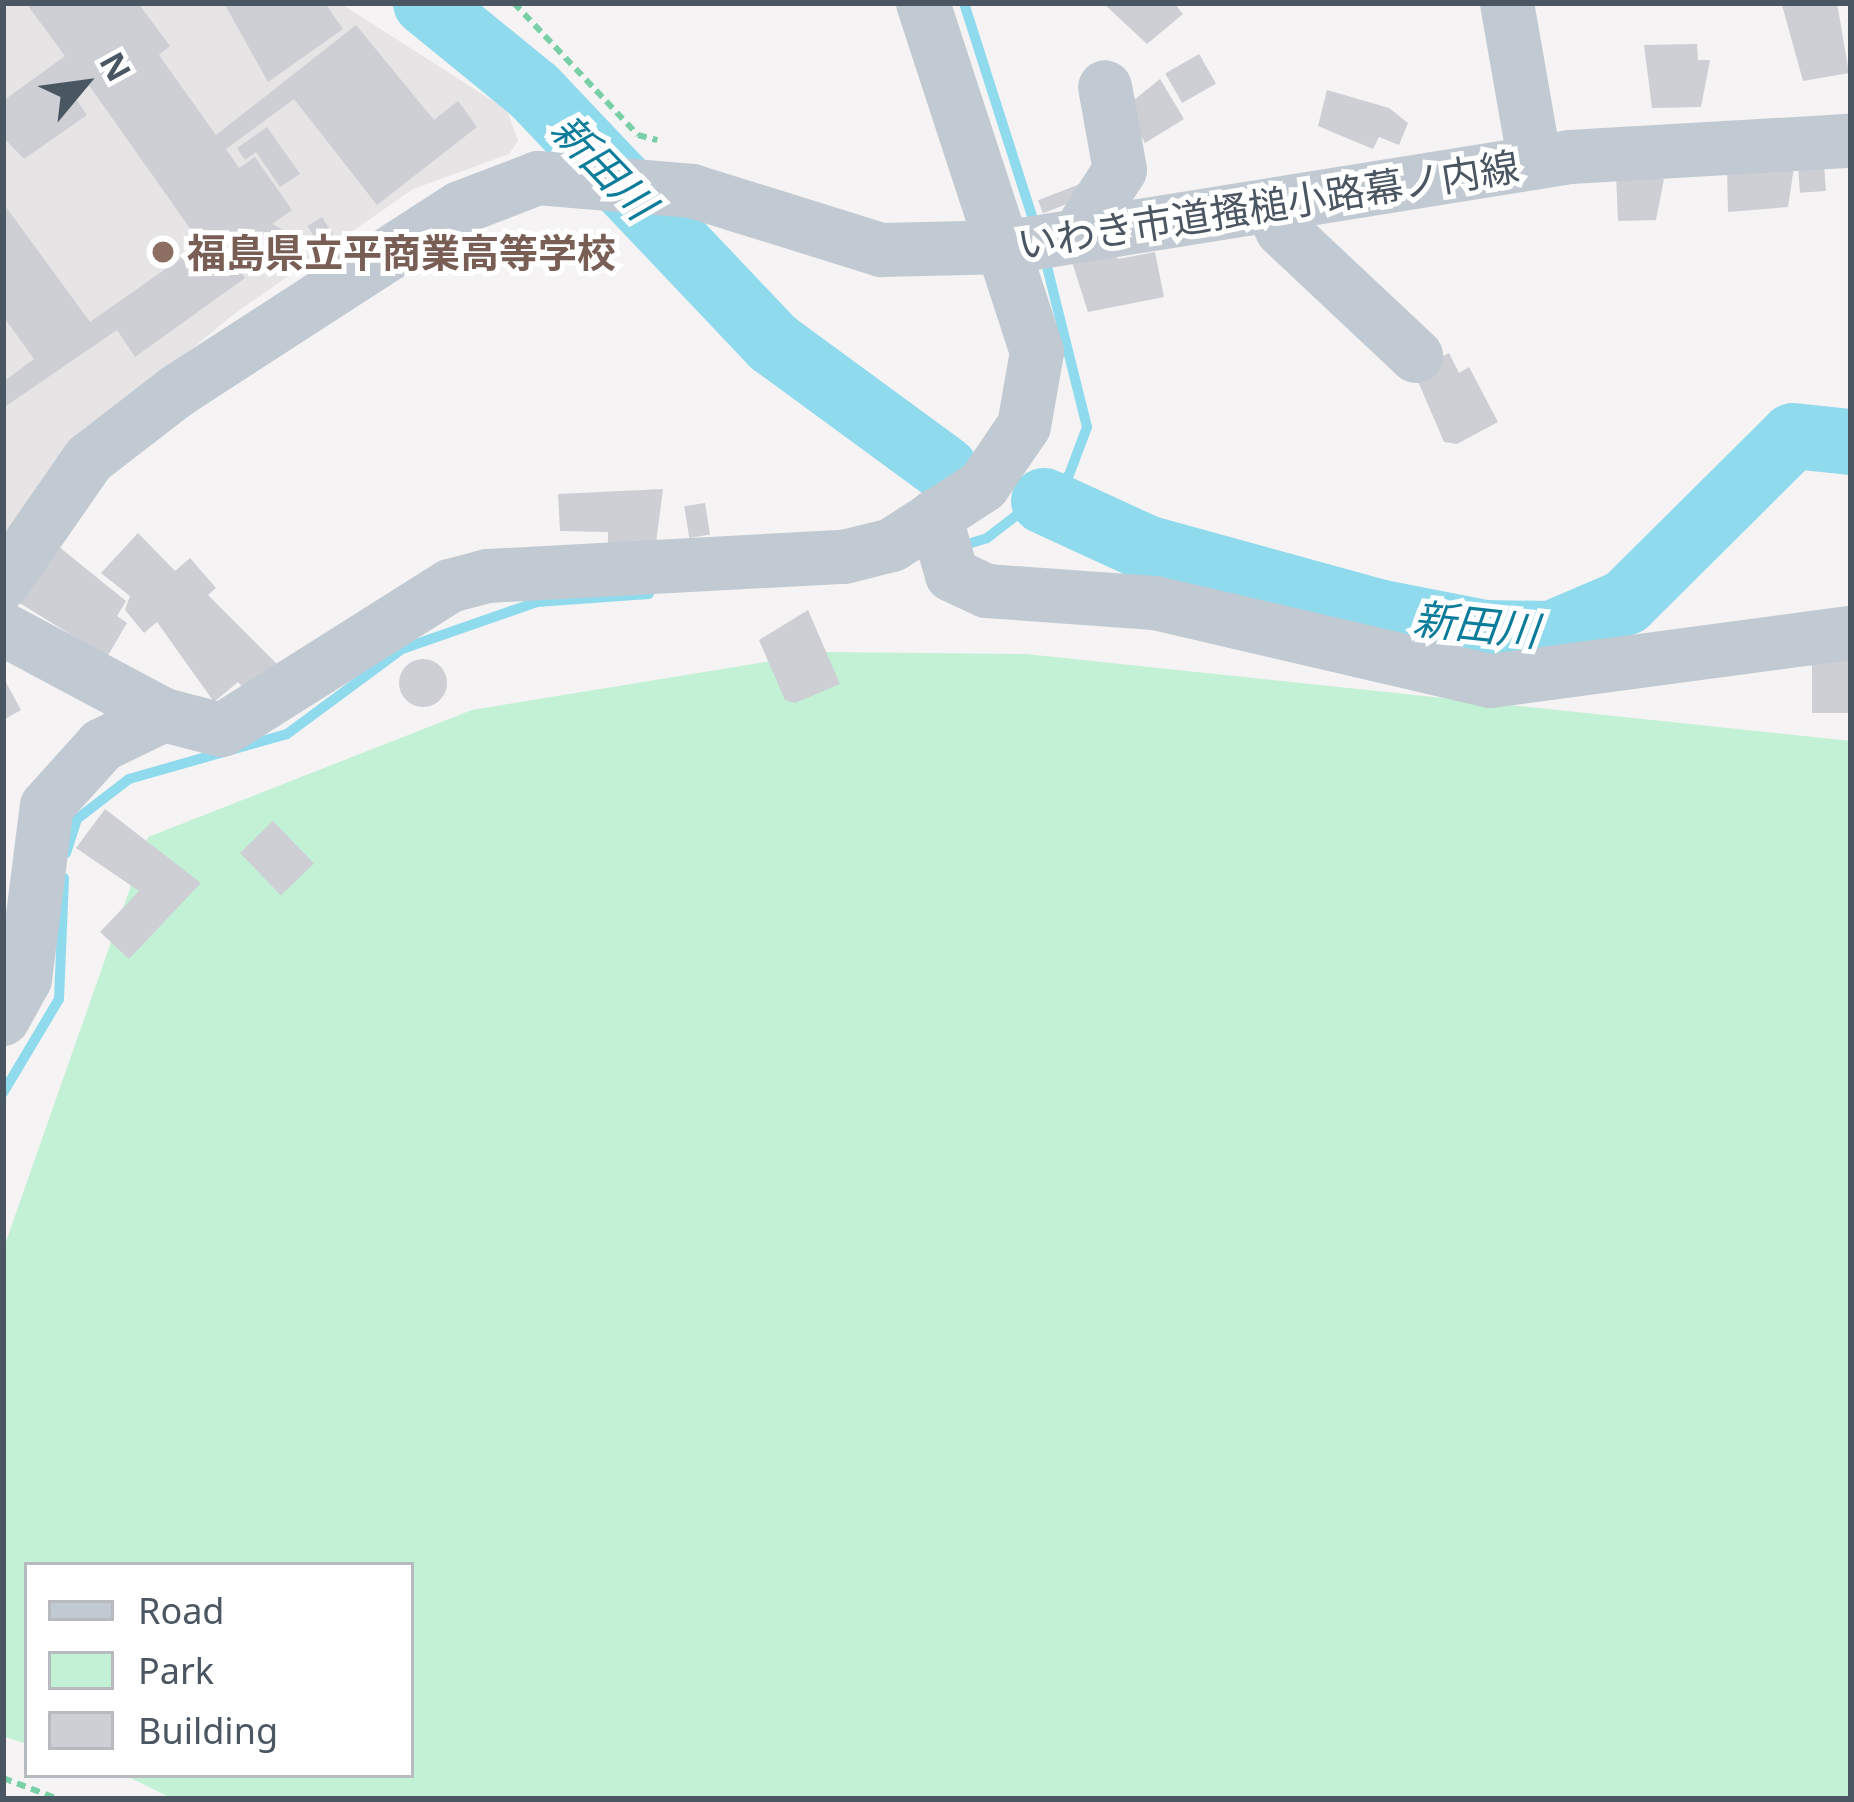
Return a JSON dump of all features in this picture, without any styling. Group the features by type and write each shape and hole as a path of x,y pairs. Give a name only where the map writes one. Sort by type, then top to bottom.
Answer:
{"street":[{"path":"1507,3 1535,164"},
{"path":"3,629 164,715 222,730 414,604 488,576 844,557 945,535 1024,425 1037,352 1041,241 926,4"},
{"path":"1041,241 1120,170 1105,87"},
{"name":"いわき市道搔槌小路幕ノ内線","path":"3,583 89,459 177,391 460,208 538,178 692,191 882,250 1041,241 1535,164 1851,141"},
{"path":"1270,206 1282,230 1416,356"},
{"path":"945,535 987,591 1155,603 1490,681 1851,633"},
{"path":"3,1019 26,979 47,806 102,745 164,715"}],"path":[{"path":"514,3 638,134 679,147 692,191"},
{"path":"3,1778 58,1799"}],"shaded area":[{"name":"福島県立平商業高等学校","path":"3,3 340,3 507,110 518,141 509,154 413,189 234,314 72,448 3,543"}],"green space":[{"path":"827,652 1026,654 1851,741 1851,1799 173,1799 131,1778 414,1778 414,1562 24,1562 24,1743 3,1736 3,1250 148,837 472,710"}],"building":[{"path":"26,3 138,3 170,46 159,55 216,135 356,25 434,120 458,101 477,127 377,205 294,99 226,149 239,168 255,157 292,210 272,224 296,237 297,253 260,233 229,255 245,278 135,357 117,330 3,408 3,382 34,359 3,316 3,203 90,322 201,244 86,81 71,92 87,115 24,159 3,137 3,101 65,56"},
{"path":"224,3 325,3 343,29 268,82"},
{"path":"1103,3 1174,3 1183,14 1147,44"},
{"path":"1837,3 1849,73 1803,81 1782,5"},
{"path":"1697,44 1698,60 1710,60 1701,107 1652,108 1644,45"},
{"path":"1199,54 1216,83 1182,103 1165,74"},
{"path":"1160,79 1184,119 1145,143 1124,108"},
{"path":"1327,90 1389,108 1408,123 1399,145 1379,137 1373,149 1318,126"},
{"path":"267,127 300,174 280,187 256,152 245,160 237,148"},
{"path":"1824,164 1826,191 1800,193 1798,166"},
{"path":"1794,167 1788,207 1728,212 1727,168"},
{"path":"1616,173 1664,179 1656,220 1618,221"},
{"path":"1080,184 1085,197 1043,213 1038,200"},
{"path":"322,217 335,238 321,247 308,226"},
{"path":"1116,251 1118,259 1155,252 1164,297 1088,312 1071,259"},
{"path":"1449,353 1459,373 1469,367 1498,422 1457,444 1444,442 1414,372"},
{"path":"663,489 656,543 608,545 608,532 560,531 558,494"},
{"path":"705,503 710,535 689,538 684,506"},
{"path":"138,533 175,571 190,558 216,588 208,595 287,674 255,701 238,682 214,702 157,622 144,633 125,610 130,596 101,573"},
{"path":"58,546 126,601 117,616 127,623 107,657 18,602"},
{"path":"808,610 840,684 795,703 785,700 759,640"},
{"path":"1812,637 1851,637 1851,713 1812,713"},
{"path":"423,659 440,666 447,683 440,700 423,707 406,700 399,683 406,666"},
{"path":"3,677 21,710 3,720"},
{"path":"105,809 201,883 129,959 100,932 139,891 76,848"},
{"path":"273,821 314,863 281,895 240,853"}],"waterway":[{"name":"新田川","path":"426,3 534,91 773,343 945,469"},
{"path":"964,3 1036,228"},
{"path":"958,547 987,538 1069,475 1087,427 1045,258"},
{"name":"新田川","path":"1044,501 1146,548 1378,612 1484,633 1551,634 1626,602 1793,436 1851,442"},
{"path":"66,853 77,819 129,779 287,734 402,649 537,602 649,594"},
{"path":"3,1093 59,999 64,878"}],"place":[{"name":"福島県立平商業高等学校","path":"163,252"}]}
